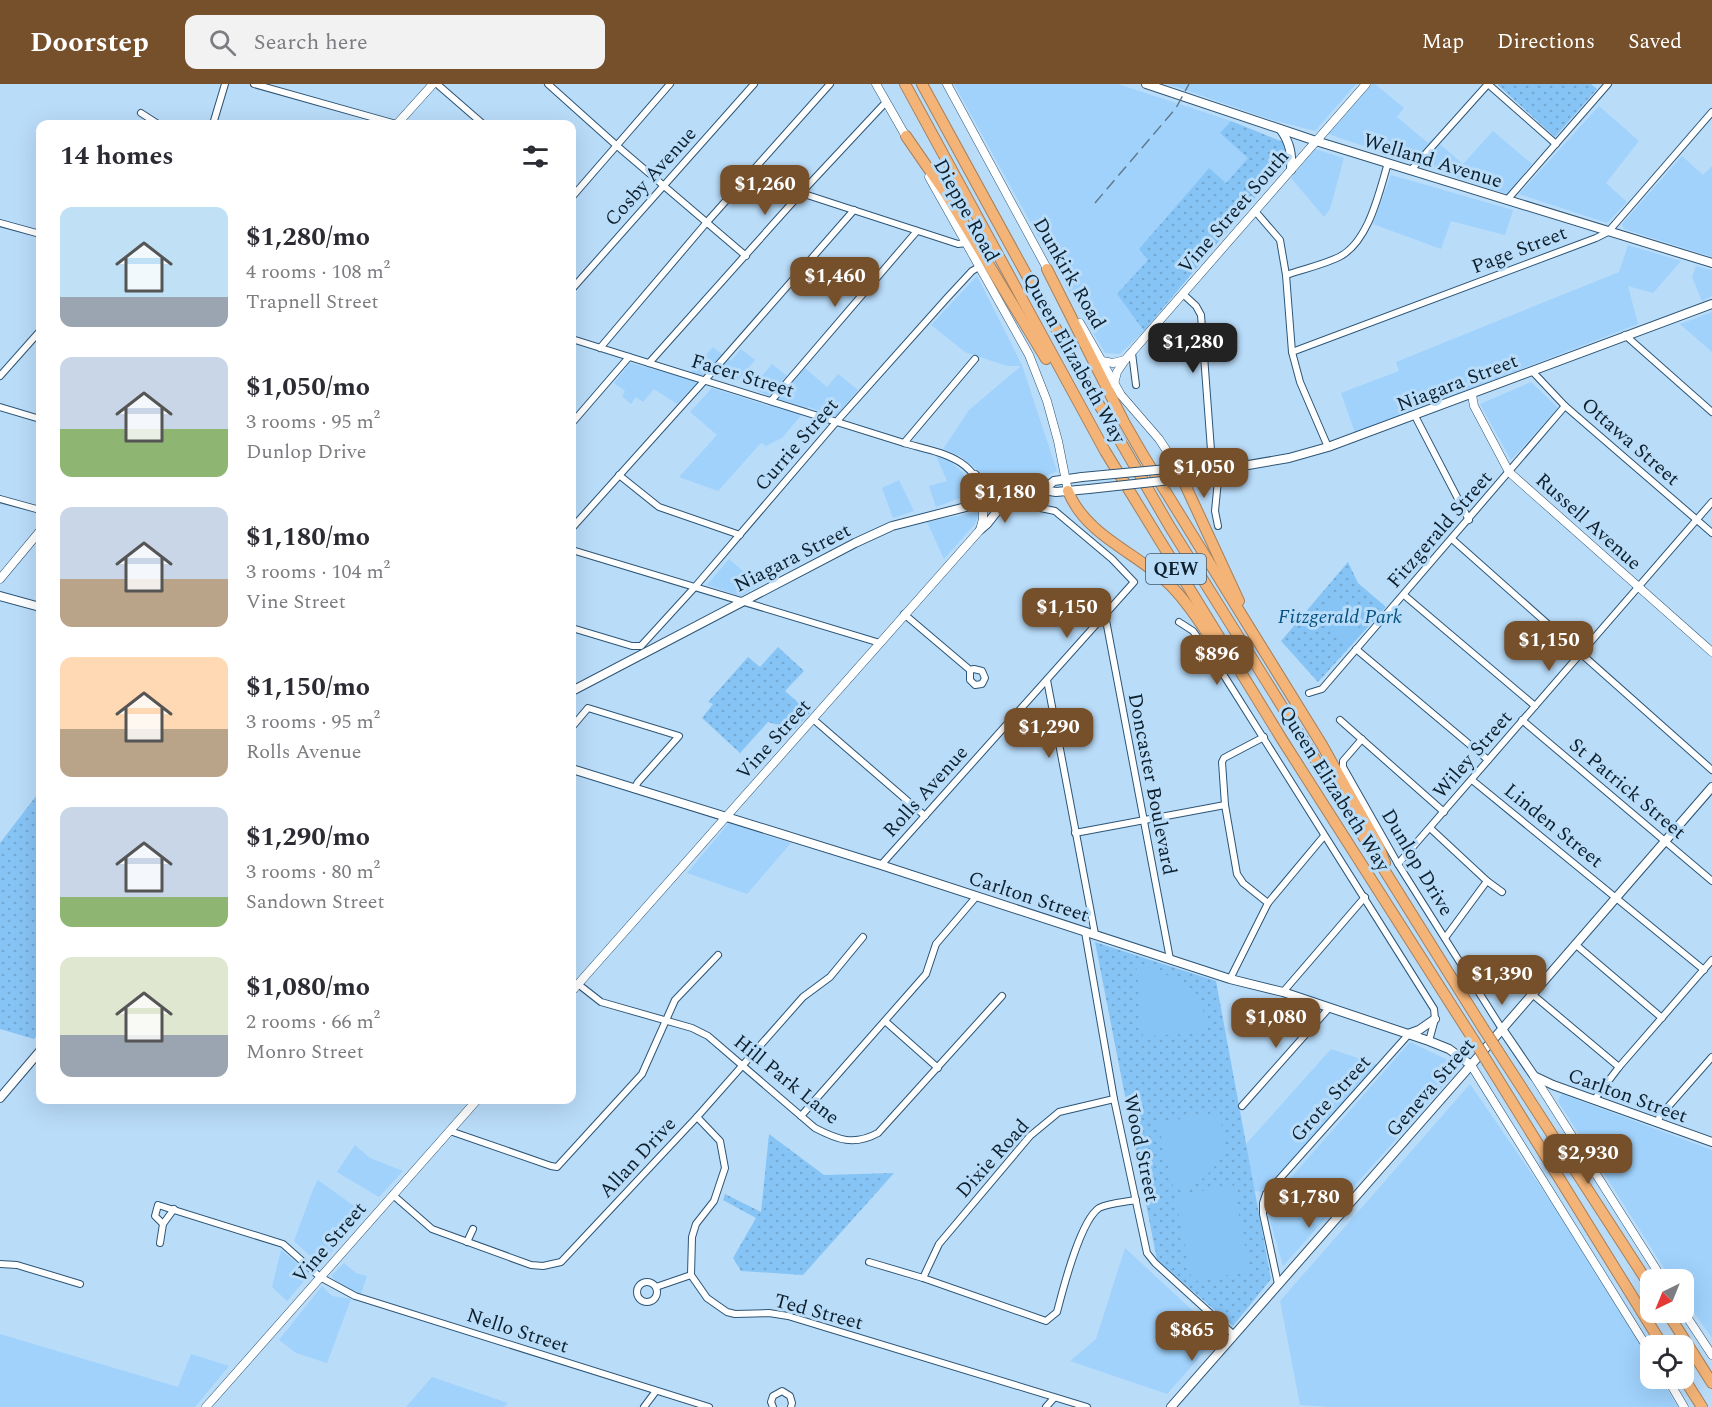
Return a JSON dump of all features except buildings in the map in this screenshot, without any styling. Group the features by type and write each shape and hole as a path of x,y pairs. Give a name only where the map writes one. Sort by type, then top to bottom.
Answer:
{"highway":[{"name":"Queen Elizabeth Way","path":"905,84 1084,413 1183,581 1473,1039 1656,1335"},
{"name":"Queen Elizabeth Way","path":"922,84 1123,449 1204,583 1483,1028 1640,1271"},
{"path":"906,136 946,194 1041,351 1084,413"},
{"path":"1047,269 1128,430 1347,788 1379,847 1392,883"},
{"path":"1177,476 1260,645"},
{"path":"1068,491 1073,504 1097,530 1170,585 1194,613 1264,718 1283,741"},
{"path":"1674,1323 1712,1382"},
{"path":"1691,1389 1702,1407"}],"main road":[{"name":"Welland Avenue","path":"1146,84 1316,141 1712,263"},
{"path":"1280,129 1288,139 1291,151 1291,170"},
{"name":"Niagara Street","path":"576,689 855,543 892,526 1030,492 1068,491 1177,476 1200,476 1208,472 1289,458 1328,447 1415,416 1712,304"},
{"name":"Niagara Street","path":"1043,490 1054,481 1082,477 1167,469 1177,476"},
{"path":"975,475 982,482 1009,496 980,530"},
{"path":"0,596 36,606"},
{"name":"Carlton Street","path":"576,770 880,865 1230,979 1283,992 1430,1041 1449,1049 1471,1065"},
{"name":"Geneva Street","path":"1171,1407 1712,787"},
{"path":"1408,1035 1436,1019"},
{"name":"Dunlop Drive","path":"1502,1029 1534,1076"},
{"path":"1,1094 36,1055"},
{"name":"Carlton Street","path":"1534,1076 1553,1085 1712,1142"}],"street":[{"path":"214,120 225,84"},
{"path":"254,84 383,120"},
{"path":"401,120 435,84 478,120"},
{"path":"548,84 746,256"},
{"name":"Cosby Avenue","path":"576,285 754,84"},
{"path":"600,348 707,222 830,84"},
{"name":"Dieppe Road","path":"876,84 1022,342 1036,371 1058,441 1068,491"},
{"name":"Dunkirk Road","path":"947,84 1047,269 1114,384 1129,406 1159,440 1177,476"},
{"name":"Vine Street South","path":"1114,384 1117,372 1125,360 1366,84"},
{"path":"1411,170 1488,84 1556,144"},
{"path":"1507,200 1608,84"},
{"path":"576,191 666,86"},
{"path":"649,363 886,102"},
{"name":"Page Street","path":"1292,352 1608,232 1712,112"},
{"path":"141,113 152,120"},
{"path":"1286,275 1340,256 1350,249 1369,223 1388,163"},
{"path":"801,193 958,244 966,243"},
{"path":"576,524 854,210"},
{"path":"1255,211 1280,240 1286,275 1292,352 1300,382 1328,447"},
{"path":"0,224 36,233"},
{"path":"771,401 917,231"},
{"name":"Currie Street","path":"576,629 632,646 641,646 694,588 837,421 947,298 972,271 979,267"},
{"path":"1183,294 1196,306 1201,315 1210,450"},
{"path":"1626,335 1712,412"},
{"path":"0,376 36,336"},
{"name":"Facer Street","path":"576,340 948,455 962,462 975,475"},
{"path":"1131,353 1136,385"},
{"path":"576,418 630,357"},
{"path":"904,443 975,359"},
{"path":"1102,361 1113,363 1125,360"},
{"name":"Ottawa Street","path":"1532,371 1565,406 1712,533"},
{"name":"Russell Avenue","path":"1472,395 1474,406 1509,472 1712,652"},
{"name":"Fitzgerald Street","path":"1309,693 1322,689 1565,406"},
{"path":"0,407 36,418"},
{"path":"1415,416 1468,520"},
{"path":"1218,526 1215,511 1219,470"},
{"path":"620,475 659,507 740,535"},
{"path":"975,475 982,489 983,519 980,530"},
{"name":"Rolls Avenue","path":"880,865 1134,582 1095,544 1055,511 1026,505 1030,492"},
{"path":"0,500 36,509"},
{"name":"Wiley Street","path":"1398,864 1712,502"},
{"name":"Vine Street","path":"576,986 980,530"},
{"path":"0,579 36,536"},
{"path":"1452,539 1712,770"},
{"path":"576,551 880,643"},
{"path":"1404,595 1535,706"},
{"path":"904,614 969,670"},
{"name":"Doncaster Boulevard","path":"1105,615 1170,959"},
{"path":"1179,622 1193,631 1264,737 1434,1009 1436,1019 1430,1041"},
{"path":"1356,649 1488,760"},
{"path":"1047,680 1095,934"},
{"path":"576,722 588,708 679,736 634,789"},
{"path":"813,719 925,816"},
{"path":"1340,720 1444,812"},
{"name":"St Patrick Street","path":"1522,720 1712,881"},
{"path":"1264,737 1224,758 1222,762 1225,805 1237,874 1243,883 1268,903"},
{"name":"Dunlop Drive","path":"1362,739 1342,763 1398,864 1502,1029"},
{"name":"Linden Street","path":"1472,780 1704,970"},
{"path":"1075,833 1225,805"},
{"path":"1430,828 1502,892"},
{"path":"1230,979 1268,903 1324,836"},
{"path":"1445,938 1487,881"},
{"path":"801,1116 927,974 936,944 976,897"},
{"path":"1283,992 1365,897"},
{"name":"Wood Street","path":"1085,932 1114,1099 1147,1253 1234,1335"},
{"name":"Allan Drive","path":"393,1195 432,1229 531,1265 543,1266 561,1262 697,1118 803,997 830,977 863,937"},
{"path":"1575,944 1662,1018"},
{"path":"450,1131 557,1167 642,1074 675,1000 718,955"},
{"path":"1594,1100 1618,1067 1712,960"},
{"name":"Hill Park Lane","path":"578,984 601,1002 692,1028 708,1036 815,1128 835,1139 858,1141 878,1132 1002,996"},
{"path":"1532,994 1618,1067"},
{"path":"1242,1106 1329,1008"},
{"path":"885,1021 938,1068"},
{"name":"Grote Street","path":"1278,1284 1263,1214 1266,1194 1408,1035"},
{"path":"1657,1123 1660,1116 1712,1057"},
{"path":"1471,1065 1640,1336"},
{"name":"Dunlop Drive","path":"1534,1076 1656,1269"},
{"name":"Dixie Road","path":"923,1278 939,1244 1030,1136 1059,1112 1114,1099"},
{"name":"Vine Street","path":"206,1407 474,1104"},
{"path":"656,1287 691,1275 692,1237 696,1224 714,1201 725,1168 720,1142 697,1118"},
{"path":"869,1262 923,1278 1046,1321 1057,1312 1080,1239 1092,1216 1100,1208 1136,1200"},
{"path":"160,1243 163,1224 174,1209 159,1205 155,1216 163,1224"},
{"name":"Nello Street","path":"174,1209 283,1244 320,1277 355,1296 710,1407"},
{"path":"467,1242 473,1229"},
{"path":"0,1264 17,1265 80,1284"},
{"name":"Ted Street","path":"691,1275 707,1298 727,1312 788,1316 1087,1407"},
{"path":"1691,1323 1712,1355"},
{"path":"1673,1389 1684,1407"},
{"path":"644,1407 656,1391"},
{"path":"772,1407 773,1396 782,1391 790,1396 791,1407"},
{"path":"1046,1407 1054,1398"}],"shaded area":[{"path":"954,84 1118,84 1231,121 1221,134 1249,158 1226,183 1208,169 1139,249 1149,260 1117,294 1144,331 1120,354 1105,353"},
{"path":"1168,84 1356,84 1315,131 1269,119"},
{"path":"1372,84 1404,108 1397,117 1428,143 1433,138 1463,164 1493,131 1532,164 1507,194 1328,134"},
{"path":"1599,106 1639,141 1606,183 1627,202 1607,223 1519,194"},
{"path":"1315,149 1344,158 1330,209 1324,217 1291,178"},
{"path":"1682,156 1703,175 1712,166 1712,257 1624,229 1622,224"},
{"path":"1391,175 1513,210 1505,235 1451,221 1441,249 1373,224"},
{"path":"1628,245 1681,261 1653,293 1628,286 1638,324 1355,433 1341,393 1399,371 1396,362 1619,272"},
{"path":"1696,266 1712,270 1712,296 1702,301 1692,277"},
{"path":"977,276 1022,365 1057,471 1039,479 992,482 960,456 943,449 969,410 1021,366 1007,366 965,352 931,325"},
{"path":"1712,312 1712,352 1680,324"},
{"path":"713,347 731,361 741,349 755,360 736,382 705,373 677,404 654,389 643,402 636,397 631,404 622,396 625,391 614,383 630,363 686,378"},
{"path":"772,364 787,376 769,396 752,388"},
{"path":"805,368 827,387 838,374 858,390 836,416 808,407 782,438 766,446 761,443 718,491 679,477 717,435 690,412 712,388 769,406"},
{"path":"1531,382 1558,408 1511,460 1480,404"},
{"path":"936,456 949,460 962,472 974,493 936,507 929,486 947,481"},
{"path":"899,480 914,511 893,518 882,488"},
{"path":"977,512 979,514 975,524 944,559 927,522"},
{"path":"729,559 759,585 740,596 707,585"},
{"path":"729,823 791,843 747,894 687,873"},
{"path":"1410,1042 1456,1064 1454,1074 1283,1266 1266,1206"},
{"path":"1331,1049 1378,1065 1264,1192 1254,1191 1246,1144"},
{"path":"1470,1084 1558,1212 1640,1345 1640,1389 1667,1389 1678,1407 1329,1407 1300,1405 1280,1301"},
{"path":"1562,1094 1712,1150 1712,1338 1694,1313 1694,1269 1665,1269 1558,1101"},
{"path":"355,1145 370,1158 403,1171 379,1197 337,1172"},
{"path":"318,1180 365,1214 320,1265 294,1241"},
{"path":"1125,1248 1219,1335 1167,1394 1070,1361 1096,1339"},
{"path":"281,1250 310,1274 287,1301 272,1287"},
{"path":"344,1263 356,1273 367,1276 361,1294 342,1286 331,1276"},
{"path":"322,1286 332,1296 351,1299 327,1363 296,1353 279,1340"},
{"path":"0,1334 178,1387 191,1354 229,1366 195,1407 0,1407"},
{"path":"432,1377 508,1403 504,1407 406,1407"}],"green space":[{"path":"1499,84 1591,84 1597,89 1555,137"},
{"path":"1231,121 1283,142 1288,158 1144,331 1117,294 1148,260 1139,249 1209,168 1226,183 1248,158 1220,133"},
{"name":"Fitzgerald Park","path":"1348,562 1358,583 1386,607 1318,682 1281,641"},
{"path":"1334,596 1366,615 1349,645 1328,630 1325,625 1326,613"},
{"path":"778,647 804,671 785,691 810,713 794,730 768,722 740,753 702,718 713,704 708,702 748,657 760,667"},
{"path":"36,796 36,1037 34,1039 0,1029 0,843"},
{"path":"1095,942 1216,981 1271,1279 1233,1326 1157,1260"},
{"path":"1136,963 1169,976 1191,990 1201,1004 1207,1033 1143,1036"},
{"path":"1220,1112 1224,1145 1218,1163 1193,1186 1174,1190 1158,1123"},
{"path":"769,1134 824,1175 894,1173 803,1275 741,1271 733,1258 756,1218 723,1200 725,1194 761,1212"},
{"path":"1233,1185 1250,1271 1192,1282 1175,1196"}],"railway":[{"path":"1095,203 1176,108 1189,84"}]}
